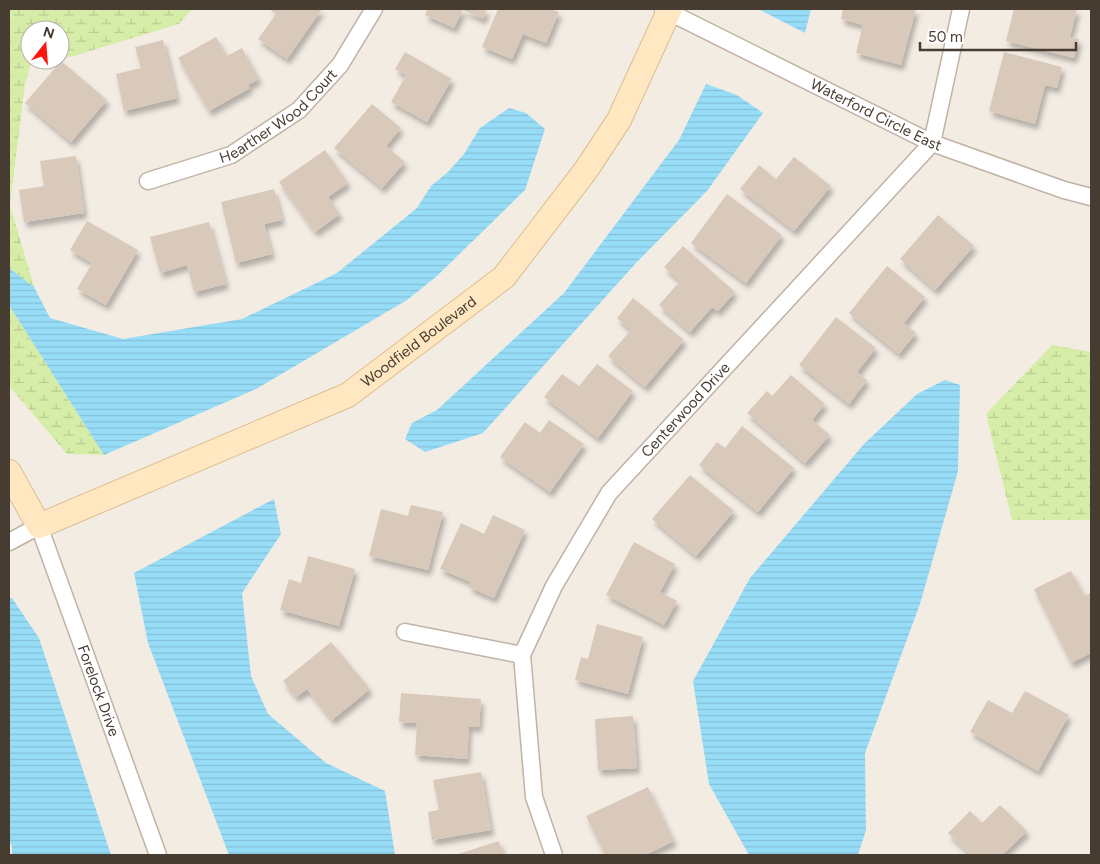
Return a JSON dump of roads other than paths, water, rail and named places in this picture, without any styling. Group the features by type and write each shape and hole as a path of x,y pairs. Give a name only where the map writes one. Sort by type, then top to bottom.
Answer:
{"street":[{"name":"Hearther Wood Court","path":"148,181 232,155 299,110 340,65 374,9"},
{"path":"932,143 961,9"},
{"name":"Waterford Circle East","path":"667,10 932,143 1064,190 1091,197"},
{"name":"Woodfield Boulevard","path":"39,526 348,395 504,277 586,170 619,120 667,10"},
{"name":"Centerwood Drive","path":"554,855 534,797 522,655 554,586 609,493 932,143"},
{"path":"9,472 39,526 9,542"},
{"name":"Forelock Drive","path":"39,526 158,855"},
{"path":"405,632 522,655"}],"water":[{"path":"758,9 811,9 805,33"},
{"path":"706,84 737,95 763,113 707,191 636,263 483,433 425,452 405,439 412,423 437,410 564,293 679,140"},
{"path":"509,108 526,113 545,129 525,190 437,276 407,300 256,389 104,455 9,305 9,268 34,287 50,318 123,339 242,319 337,273 417,208 431,186 448,172 464,154 480,128"},
{"path":"945,380 960,385 958,471 920,604 865,753 866,830 858,855 749,855 709,784 693,681 750,578 864,444 917,394"},
{"path":"274,499 281,534 242,593 251,676 268,714 326,763 385,791 395,855 229,855 148,643 134,573"},
{"path":"9,598 12,598 39,638 111,855 12,855 9,838"}]}
